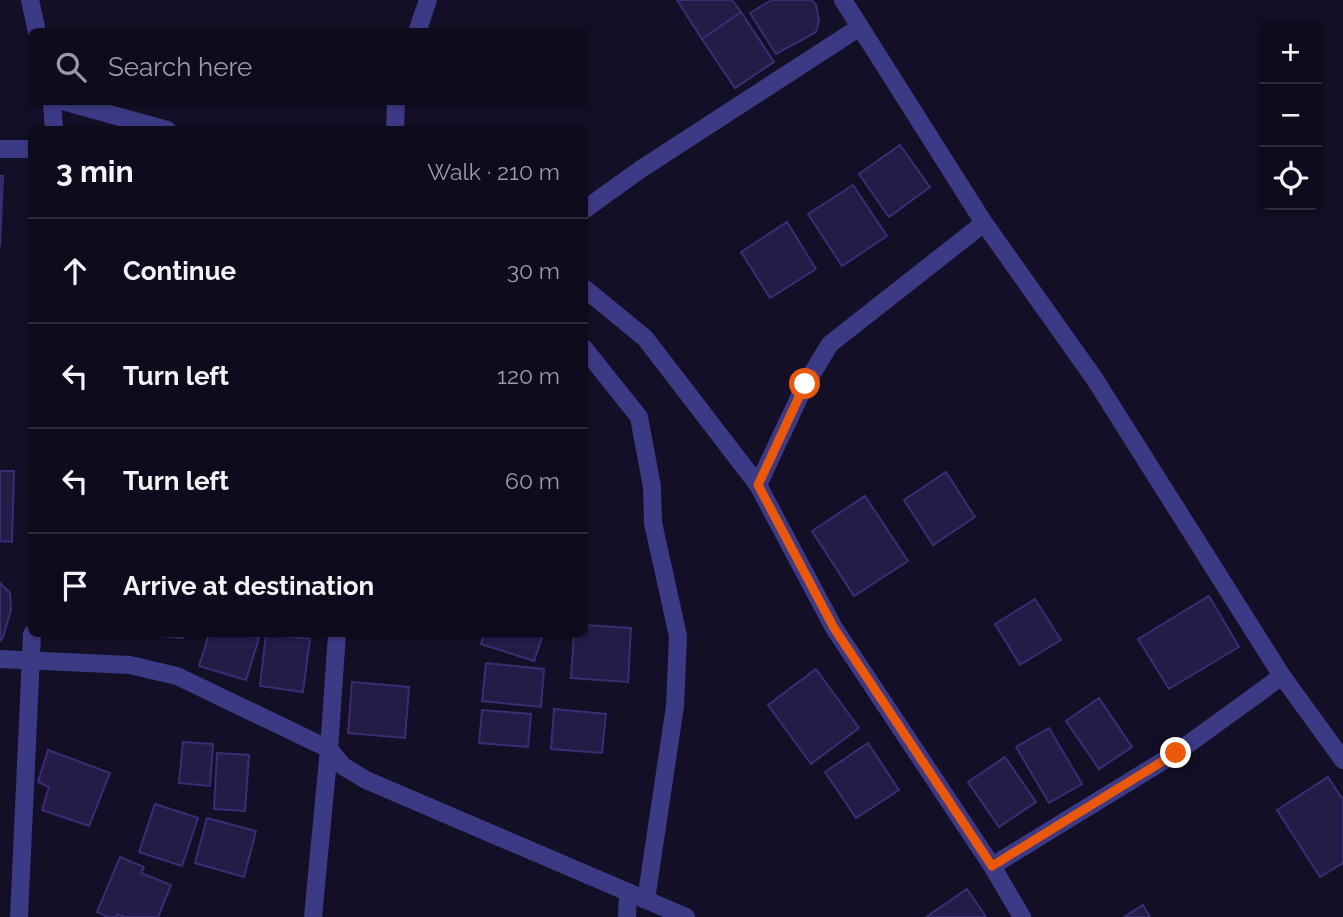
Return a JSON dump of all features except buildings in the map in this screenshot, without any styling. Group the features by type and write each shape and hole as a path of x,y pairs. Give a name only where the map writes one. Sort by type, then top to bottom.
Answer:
{"street":[{"path":"30,0 36,28"},
{"path":"418,28 428,0"},
{"path":"843,0 984,223 1094,378 1282,676 1343,760"},
{"path":"588,207 641,169 860,27"},
{"path":"52,105 54,126"},
{"path":"77,105 153,126"},
{"path":"395,126 396,105"},
{"path":"0,149 28,149"},
{"path":"758,485 805,384 830,344 984,223"},
{"path":"588,291 645,338 758,485 834,628 992,866 1022,917"},
{"path":"588,353 639,417 652,487 653,523 678,636 675,706 646,900"},
{"path":"19,917 32,637"},
{"path":"313,917 337,637"},
{"path":"0,659 130,665 177,676 329,749 342,766 366,780 686,917"},
{"path":"992,866 1176,753 1282,676"},
{"path":"627,917 628,891"}],"route":[{"path":"805,384 758,485 834,628 992,866 1176,753"}]}
